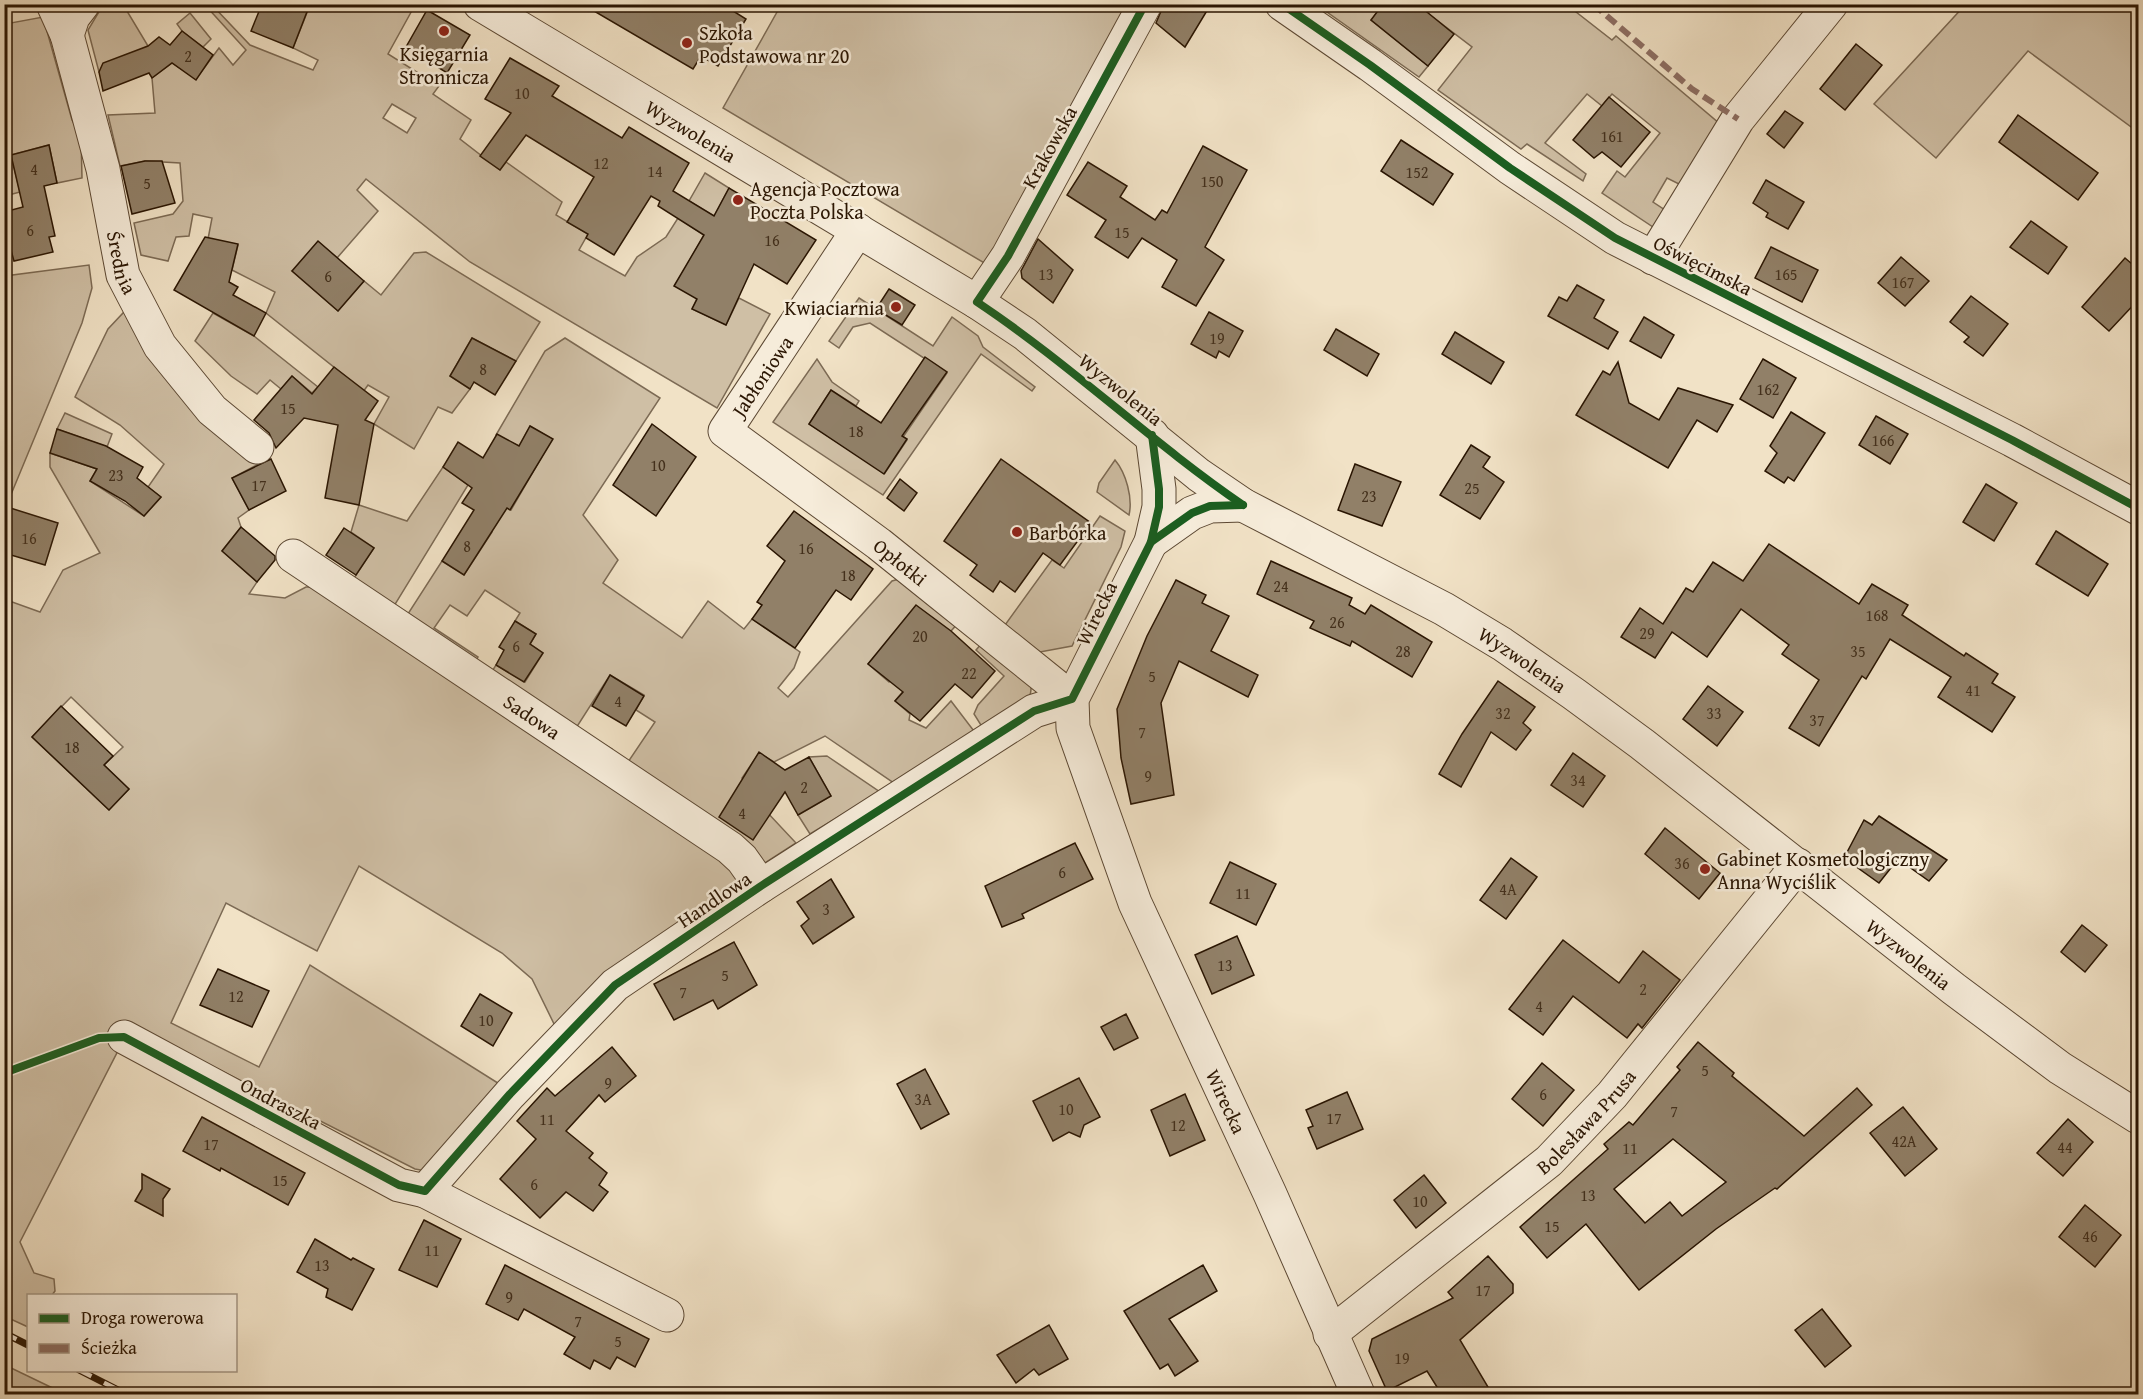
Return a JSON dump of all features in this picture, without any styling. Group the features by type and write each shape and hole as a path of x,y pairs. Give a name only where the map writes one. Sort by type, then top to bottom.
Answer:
{"street":[{"name":"Średnia","path":"53,4 67,35 103,169 123,275 160,346 212,410 257,447"},
{"path":"67,35 73,17 83,4"},
{"name":"Wyzwolenia","path":"480,4 977,302 1025,334 1199,475 1243,504 1444,609 1502,644 1642,744 1945,982 2060,1068 2139,1117"},
{"name":"Krakowska","path":"977,302 1008,256 1145,4"},
{"name":"Oświęcimska","path":"1282,4 1370,64 1510,168 1615,238 2012,440 2139,508"},
{"path":"1653,258 1738,119 1831,4"},
{"name":"Jabłoniowa","path":"725,431 858,230"},
{"name":"Opłotki","path":"725,431 879,544 1072,699"},
{"name":"Wirecka","path":"1152,435 1159,507 1151,542 1072,699 1073,728 1135,903 1270,1194 1358,1395"},
{"name":"Wirecka","path":"1151,542 1192,513 1210,506 1243,504"},
{"name":"Sadowa","path":"293,556 730,848 742,859 761,886"},
{"name":"Handlowa","path":"425,1191 510,1094 615,985 761,886 1034,711 1072,699"},
{"name":"Bolesława Prusa","path":"1330,1334 1549,1161 1574,1138 1612,1095 1798,865"},
{"name":"Ondraszka","path":"124,1037 399,1185 425,1191 668,1315"}],"shaded area":[{"path":"103,5 120,5 127,11 148,46 99,72 88,30"},
{"path":"205,5 212,5 250,45 313,70 318,60 293,48 310,5 415,5 388,54 439,86 433,94 471,120 460,139 500,170 506,162 562,202 556,215 588,234 579,250 625,276 637,257 666,237 678,218 704,235 675,286 705,282 692,309 726,325 739,298 770,314 717,408 470,262 366,179 357,190 378,211 337,258 292,271 338,311 364,281 381,295 414,253 426,252 540,322 516,361 472,338 450,376 470,389 452,413 438,407 414,449 374,424 389,397 368,385 353,406 345,376 266,313 275,292 232,270 238,245 208,239 212,218 193,214 189,236 176,237 168,261 141,255 134,223 173,214 183,201 180,163 145,161 120,166 108,115 155,113 152,78 172,63 196,79 219,48 233,65 246,50","holes":["392,104 416,118 407,133 383,118"]},
{"path":"781,5 1131,5 986,264 723,108"},
{"path":"1317,5 1383,5 1371,20 1428,66 1419,77"},
{"path":"1417,5 1567,5 1612,40 1616,36 1720,124 1683,186 1667,178 1653,202 1668,212 1656,229 1602,193 1617,171 1625,177 1660,133 1612,94 1602,106 1587,94 1545,143 1586,174 1583,181 1527,144 1521,149 1438,90 1472,47"},
{"path":"1965,5 2138,5 2138,132 2028,51 1936,158 1874,104"},
{"path":"190,13 211,39 203,47 182,31 177,24"},
{"path":"43,17 72,120 81,137 82,178 57,183 49,145 11,155 20,192 5,196 5,24"},
{"path":"705,173 729,188 714,216 689,201"},
{"path":"89,265 92,288 82,323 5,509 5,276"},
{"path":"859,298 933,346 952,317 978,336 983,347 1035,387 1032,391 981,354 883,495 773,422 817,359 832,382 859,401 856,406 831,390 809,424 885,473 907,440 903,437 947,373 870,323 853,327 839,348 829,341"},
{"path":"124,312 222,429 270,458 232,478 249,510 238,518 241,527 222,551 257,582 249,594 285,598 306,587 320,587 725,857 741,887 558,1032 532,979 502,953 359,866 317,951 226,903 171,1023 259,1067 310,965 501,1085 426,1171 415,1169 135,1027 120,1047 20,1242 34,1273 54,1279 55,1291 53,1294 27,1294 27,1327 4,1316 4,599 40,612 63,570 100,553 50,467 50,453 97,469 90,481 144,516 161,497 148,487 164,464 120,425 75,397 108,329","holes":["71,697 123,747 104,765 129,789 109,810 32,737"]},
{"path":"213,313 254,336 318,387 312,393 292,376 281,389 270,380 257,394 231,376 195,341"},
{"path":"565,338 660,398 583,515 618,560 603,583 682,638 708,601 744,629 752,619 800,652 794,668 778,688 788,697 892,581 906,577 959,622 951,631 889,641 868,664 889,682 901,670 912,681 895,701 910,714 909,720 926,728 951,701 977,735 894,783 825,736 774,762 759,753 742,778 763,792 765,810 796,843 765,863 624,768 655,722 636,710 644,695 610,675 576,728 612,749 608,757 489,676 496,665 525,682 543,653 530,644 536,634 515,621 520,613 485,590 467,616 450,605 434,628 478,657 473,666 404,620 442,561 464,575 492,532 489,497 511,510 552,439 530,426 519,446 496,435 545,351"},
{"path":"65,413 112,434 107,447 57,429"},
{"path":"1115,460 1128,486 1129,515 1097,492 1099,483"},
{"path":"443,467 468,485 391,611 352,581 374,548 351,532 359,505 407,521"},
{"path":"1100,516 1125,531 1121,547 1072,646 1040,652 1005,625 1052,560 1064,568"},
{"path":"983,642 1030,682 1031,691 1029,698 1016,711 984,730 974,714 978,705 1004,676 976,650"},
{"path":"827,756 880,792 810,834 798,815 831,796 809,757"},
{"path":"5,1365 65,1394 5,1394"}],"building":[{"path":"262,4 310,4 293,48 251,31"},
{"path":"582,4 722,4 746,19 718,66 701,56 693,69"},
{"path":"1164,4 1211,4 1185,47 1156,23"},
{"path":"1383,4 1417,4 1454,34 1428,66 1371,20"},
{"path":"427,10 470,35 447,73 406,47"},
{"path":"182,31 213,55 196,80 172,63 152,78 149,73 103,91 99,72 103,63 148,46 159,37 170,45"},
{"path":"1856,44 1882,65 1845,110 1820,89"},
{"path":"510,58 559,86 552,96 622,138 629,127 689,163 673,191 714,216 729,188 816,240 787,284 754,264 726,325 692,309 697,299 674,286 704,235 658,206 660,201 651,196 614,255 586,238 588,234 567,222 594,177 526,135 500,170 480,156 511,113 485,99"},
{"path":"1609,97 1650,132 1621,167 1602,152 1594,158 1573,140"},
{"path":"1785,111 1803,123 1784,148 1767,134"},
{"path":"2018,115 2098,173 2078,200 1999,142"},
{"path":"1401,140 1453,174 1433,205 1381,171"},
{"path":"49,145 57,183 44,186 55,236 49,237 53,252 14,261 4,225 4,212 23,207 11,155"},
{"path":"1203,146 1247,170 1205,247 1224,260 1196,306 1162,287 1177,260 1142,238 1128,258 1095,237 1106,220 1067,195 1088,162 1127,186 1120,197 1155,220 1162,210 1167,213"},
{"path":"145,161 162,161 175,203 132,214 121,166"},
{"path":"1766,180 1804,202 1788,229 1766,217 1768,213 1753,203"},
{"path":"2031,221 2067,247 2048,274 2010,247"},
{"path":"205,237 238,244 229,282 238,287 233,295 266,313 254,336 174,290"},
{"path":"1038,239 1073,270 1053,303 1022,278 1021,271"},
{"path":"318,241 364,281 338,311 292,271"},
{"path":"1771,247 1818,270 1802,302 1755,278"},
{"path":"1901,257 1929,281 1905,306 1878,283"},
{"path":"2125,258 2139,270 2139,299 2109,331 2082,307"},
{"path":"1577,285 1604,300 1594,318 1618,332 1608,349 1548,316 1559,297 1567,301"},
{"path":"889,289 915,305 902,325 876,309"},
{"path":"1971,296 2008,324 1983,356 1964,342 1969,337 1950,322"},
{"path":"1209,312 1243,331 1229,357 1219,351 1216,358 1191,344"},
{"path":"1644,317 1674,335 1661,358 1630,341"},
{"path":"1336,329 1379,354 1367,376 1324,350"},
{"path":"1455,332 1504,362 1491,384 1442,354"},
{"path":"472,338 516,361 495,395 474,382 470,389 450,376"},
{"path":"925,357 947,372 902,436 907,439 884,474 809,424 831,390 881,423"},
{"path":"1763,359 1796,378 1773,418 1740,399"},
{"path":"1618,362 1629,403 1659,420 1678,388 1733,405 1717,432 1697,420 1668,468 1576,415 1603,371 1610,375"},
{"path":"334,367 378,401 365,420 374,424 359,505 325,498 338,425 304,418 276,448 269,433 254,420 292,376 312,394"},
{"path":"1791,412 1825,433 1794,481 1788,477 1784,483 1765,471 1777,453 1770,446"},
{"path":"1876,416 1908,434 1890,464 1859,445"},
{"path":"652,424 696,457 656,516 613,485"},
{"path":"530,426 553,439 510,510 507,508 464,575 442,561 474,510 462,503 472,488 443,467 458,442 483,458 497,434 519,446"},
{"path":"57,429 106,446 143,467 137,478 161,497 144,516 125,501 90,481 97,469 50,453"},
{"path":"1471,445 1490,457 1483,467 1504,482 1480,519 1440,495"},
{"path":"271,459 286,491 249,510 232,478"},
{"name":"Barbórka","path":"1001,459 1091,523 1060,565 1043,553 1015,592 1000,581 993,592 970,575 977,565 944,541"},
{"path":"1355,464 1401,482 1382,526 1338,510"},
{"path":"900,479 917,493 904,511 887,498"},
{"path":"1986,484 2017,503 1994,541 1963,522"},
{"path":"4,506 58,523 45,565 4,553"},
{"path":"794,511 873,569 851,600 836,590 795,648 752,619 762,605 757,602 785,561 767,546"},
{"path":"241,527 275,556 275,560 257,582 222,551"},
{"path":"344,528 374,548 356,575 326,555"},
{"path":"2056,531 2108,564 2088,596 2036,564"},
{"path":"1769,544 1859,604 1872,584 1908,605 1902,615 1964,656 1966,653 1998,674 1992,683 2015,697 1992,732 1938,697 1951,677 1890,639 1866,679 1862,676 1819,746 1789,728 1819,680 1782,654 1789,645 1741,609 1707,657 1672,632 1655,658 1621,637 1640,608 1663,624 1686,588 1693,592 1713,562 1743,581"},
{"path":"1271,561 1352,598 1349,605 1365,614 1371,605 1432,642 1412,677 1352,641 1350,646 1310,628 1314,621 1257,594"},
{"path":"1176,580 1206,595 1202,603 1229,616 1211,651 1258,675 1248,697 1179,661 1161,703 1174,795 1131,804 1121,758 1117,709 1147,636"},
{"path":"916,605 951,631 995,671 972,698 955,684 920,721 895,701 903,692 868,664"},
{"path":"515,621 536,634 530,644 543,653 524,682 496,665 504,650 499,647"},
{"path":"610,675 644,696 626,726 592,706"},
{"path":"1498,681 1535,707 1523,723 1531,730 1516,750 1491,732 1461,787 1439,774 1462,734"},
{"path":"1708,686 1743,712 1717,746 1683,719"},
{"path":"61,706 113,756 104,765 129,789 109,810 32,737"},
{"path":"759,752 785,770 809,757 831,796 798,815 785,792 753,840 719,817"},
{"path":"1573,753 1605,776 1583,807 1551,785"},
{"path":"1879,816 1947,860 1929,881 1898,859 1879,883 1844,858 1864,820 1872,825"},
{"path":"1665,828 1720,873 1699,899 1645,854"},
{"path":"1075,843 1093,879 1022,914 1024,918 1002,927 985,886"},
{"path":"1511,858 1537,877 1506,919 1480,900"},
{"path":"1230,862 1276,884 1256,925 1210,903"},
{"path":"831,879 854,917 813,944 801,926 809,919 797,902"},
{"path":"2082,925 2107,945 2085,972 2061,952"},
{"path":"1237,936 1254,975 1212,994 1195,955"},
{"path":"1563,940 1619,983 1643,951 1680,980 1642,1028 1638,1024 1627,1038 1573,996 1543,1035 1509,1009"},
{"path":"734,942 757,985 718,1009 713,1000 674,1020 654,984"},
{"path":"218,969 269,991 252,1027 200,1005"},
{"path":"480,994 512,1013 493,1046 461,1026"},
{"path":"1126,1014 1138,1038 1114,1050 1101,1027"},
{"path":"1698,1042 1734,1073 1732,1076 1804,1136 1857,1088 1872,1105 1777,1189 1775,1188 1716,1229 1639,1290 1586,1224 1547,1258 1520,1227 1608,1149 1604,1144 1629,1122 1633,1125 1680,1070 1677,1067","holes":["1673,1139 1726,1182 1682,1216 1670,1202 1645,1223 1614,1189"]},
{"path":"612,1047 636,1076 605,1102 599,1095 566,1131 593,1153 589,1158 607,1173 599,1185 608,1192 593,1211 566,1192 540,1218 500,1179 536,1139 517,1121 547,1088 555,1096"},
{"path":"1542,1063 1574,1090 1543,1126 1512,1099"},
{"path":"925,1069 949,1114 921,1129 897,1084"},
{"path":"1079,1078 1100,1117 1084,1125 1080,1137 1069,1132 1053,1141 1033,1101"},
{"path":"1347,1092 1363,1129 1317,1149 1308,1128 1313,1126 1306,1110"},
{"path":"1185,1094 1205,1140 1170,1156 1151,1110"},
{"path":"1903,1107 1937,1149 1905,1176 1870,1133"},
{"path":"202,1117 305,1173 288,1205 221,1168 220,1171 183,1151"},
{"path":"2068,1119 2093,1142 2063,1176 2037,1153"},
{"path":"142,1174 170,1189 163,1199 163,1216 135,1201 142,1189"},
{"path":"1424,1175 1446,1203 1416,1228 1394,1200"},
{"path":"2085,1205 2121,1235 2095,1267 2059,1237"},
{"path":"424,1220 461,1239 437,1287 399,1270"},
{"path":"315,1239 351,1260 353,1258 374,1269 352,1310 326,1297 328,1289 297,1272"},
{"path":"1488,1256 1513,1284 1513,1293 1460,1340 1488,1387 1476,1395 1442,1395 1427,1371 1387,1391 1369,1351 1372,1339 1453,1298 1448,1292"},
{"path":"505,1265 649,1339 635,1367 617,1357 610,1369 594,1360 590,1369 564,1354 575,1337 524,1309 518,1320 486,1304"},
{"path":"1203,1265 1217,1291 1169,1319 1198,1361 1175,1376 1168,1364 1160,1369 1124,1311"},
{"path":"1822,1309 1851,1346 1825,1367 1795,1330"},
{"path":"1049,1325 1068,1359 1039,1375 1034,1369 1016,1383 997,1355"}],"railway":[{"path":"4,1333 27,1344"},
{"path":"83,1372 126,1394"}],"marked path":[{"path":"1593,4 1692,89 1738,119"}],"cycle path":[{"path":"1145,4 1008,256 977,302 1045,351 1209,481 1243,505"},
{"path":"1282,4 1370,65 1510,168 1615,238 2012,440 2138,508"},
{"path":"4,1073 99,1038 124,1037 399,1185 425,1191 510,1094 615,985 761,886 1034,711 1072,699 1151,542 1159,507 1152,435"},
{"path":"1151,542 1192,513 1210,506 1243,505"}],"place":[{"name":"Księgarnia Stronnicza","path":"444,31"},
{"name":"Szkoła Podstawowa nr 20","path":"687,43"},
{"name":"Agencja Pocztowa Poczta Polska","path":"738,200"},
{"name":"Kwiaciarnia","path":"896,307"},
{"name":"Barbórka","path":"1017,532"},
{"name":"Gabinet Kosmetologiczny Anna Wyciślik","path":"1705,869"}]}
